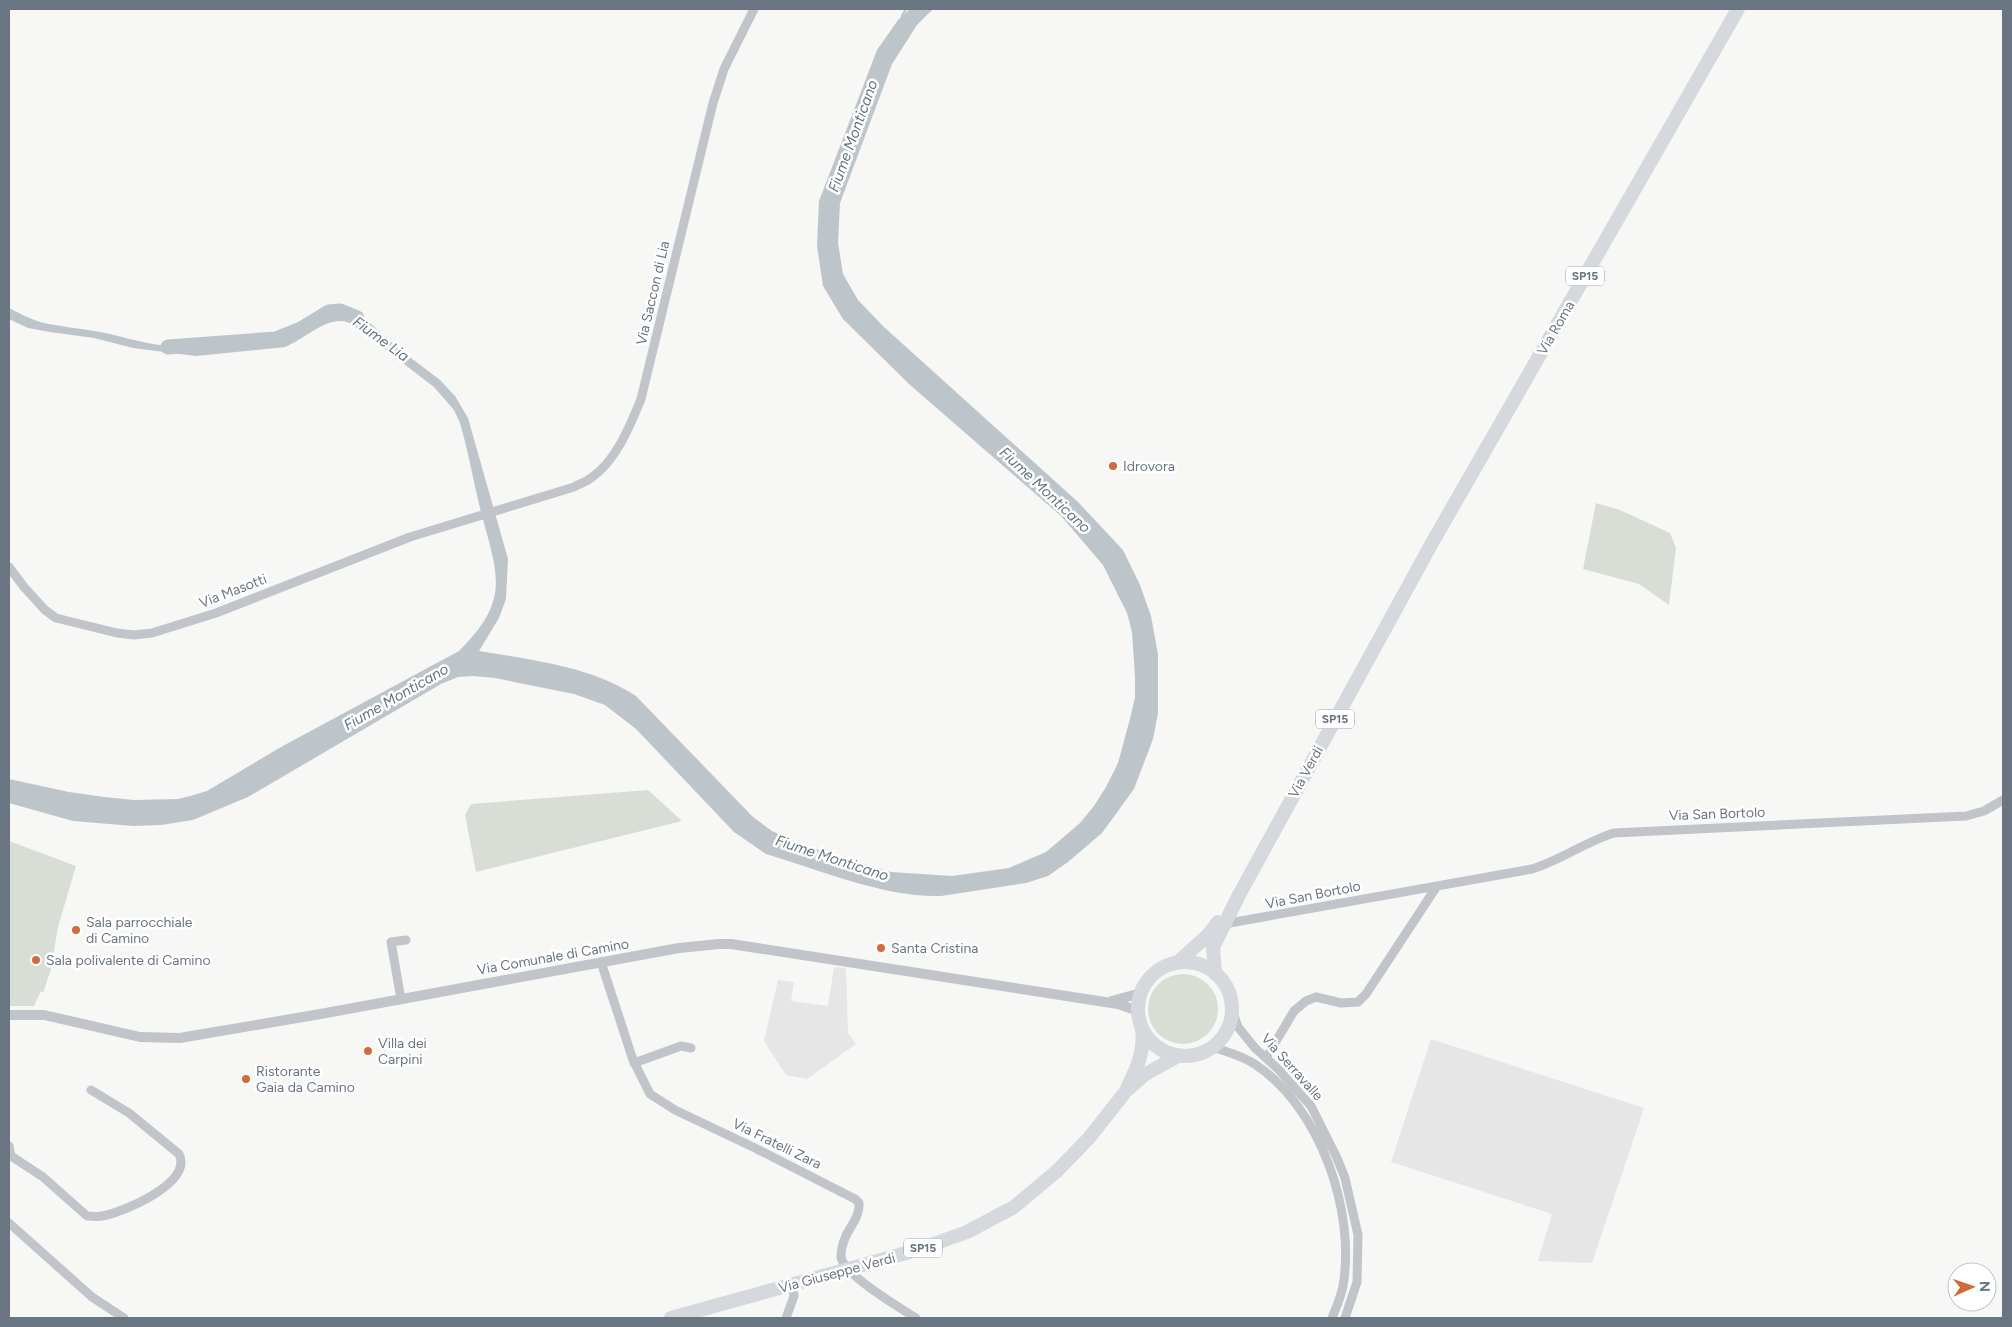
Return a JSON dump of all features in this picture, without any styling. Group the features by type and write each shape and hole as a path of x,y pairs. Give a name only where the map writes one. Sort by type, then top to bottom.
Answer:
{"main road":[{"name":"Via Roma","path":"1432,543 1738,9"},
{"name":"Via Verdi","path":"1238,895 1432,543"},
{"name":"SP15","path":"1215,974 1213,947 1238,895"},
{"name":"SP15","path":"1178,963 1207,936 1238,895"},
{"name":"SP15","path":"1126,1091 1142,1052 1142,1028 1138,1011 1141,993 1155,973 1166,966 1178,963 1204,966 1224,984 1230,996 1232,1010"},
{"path":"1213,1047 1223,1037 1230,1024 1232,1010"},
{"name":"SP15","path":"1142,1028 1150,1041 1163,1051 1178,1056 1202,1053 1213,1047"},
{"name":"SP15","path":"1126,1091 1144,1075 1178,1056"},
{"name":"Via Giuseppe Verdi","path":"671,1318 710,1313 792,1285 917,1250 967,1232 1014,1207 1057,1172 1089,1138 1126,1091"}],"street":[{"name":"Via Saccon di Lia","path":"482,516 574,487 592,478 614,455 626,434 645,386 712,103 724,69 754,9"},
{"name":"Via Masotti","path":"9,567 45,610 56,618 117,633 134,635 152,633 216,613 402,540 482,516"},
{"name":"Via San Bortolo","path":"1224,924 1246,922 1317,906 1532,868 1563,857 1591,842 1614,833 1966,816 1984,811 2003,800"},
{"path":"1266,1058 1294,1011 1306,1001 1316,997 1340,1003 1358,1002 1366,994 1436,886"},
{"path":"401,999 391,942 406,940"},
{"name":"Via Comunale di Camino","path":"9,1015 44,1015 140,1037 159,1039 205,1034 679,948 719,944 730,944 1104,1002 1127,1006 1138,1011"},
{"name":"Via Fratelli Zara","path":"601,962 634,1063 650,1094 675,1110 846,1193 859,1202 860,1210 845,1238 841,1256 847,1270"},
{"name":"Via Comunale di Camino","path":"1104,1002 1141,993"},
{"name":"Via Serravalle","path":"1232,1010 1238,1027 1254,1048 1278,1069 1311,1106 1338,1158 1358,1235 1359,1259 1357,1282 1345,1318"},
{"path":"634,1063 681,1046 691,1048"},
{"name":"Via Serravalle","path":"1213,1047 1255,1064 1285,1091 1314,1131 1330,1166 1341,1205 1346,1240 1343,1288 1332,1318"},
{"path":"9,1146 12,1156 43,1177 87,1216 100,1216 115,1212 147,1199 161,1190 180,1167 182,1160 179,1154 129,1113 90,1090"},
{"path":"9,1223 92,1297 124,1318"},
{"path":"847,1270 916,1318"},
{"path":"786,1318 794,1296 792,1285"}],"shaded area":[{"path":"1596,503 1620,510 1670,533 1676,548 1669,605 1639,584 1583,569"},
{"path":"648,790 682,821 476,872 465,815 471,804"},
{"path":"9,841 76,866 58,927 51,969 43,993 41,991 34,1006 9,1006"},
{"path":"834,967 846,968 848,1033 856,1044 807,1079 786,1075 764,1041 778,980 794,982 791,1001 828,1006"},
{"path":"1176,974 1190,974 1203,979 1213,989 1218,1002 1218,1016 1213,1029 1203,1039 1190,1044 1176,1044 1163,1039 1153,1029 1148,1016 1148,1002 1153,989 1163,979"},
{"path":"1431,1039 1644,1108 1592,1263 1538,1261 1552,1214 1391,1162"}],"water":[{"name":"Fiume Monticano","path":"910,9 933,9 917,25 892,64 840,203 838,243 843,274 858,300 884,327 1078,502 1123,550 1140,585 1151,616 1158,654 1158,713 1153,739 1134,789 1102,833 1068,862 1048,876 1026,883 941,896 898,893 875,888 766,854 734,832 636,729 605,705 574,694 495,678 473,676 458,677 441,684 248,797 193,820 161,825 133,826 73,821 9,803 9,779 69,792 134,800 178,799 207,791 281,747 459,651 486,618 493,603 496,588 493,556 460,423 454,410 434,387 349,322 340,321 324,325 285,347 196,356 133,348 94,338 28,328 9,319 9,308 40,322 100,332 152,344 218,347 277,340 295,333 328,315 346,310 368,321 394,345 440,380 455,396 468,418 508,559 506,599 499,618 479,651 540,661 580,671 618,686 636,696 753,817 772,831 800,844 891,872 952,876 1009,868 1046,852 1080,823 1094,806 1118,763 1131,715 1135,697 1135,677 1132,632 1127,613 1103,565 1061,516 909,384 843,319 823,286 817,246 819,201 877,50 898,20"}],"waterway":[{"path":"902,16 906,9"},
{"name":"Fiume Lia","path":"168,347 276,339 301,329 329,312 340,311 357,318"}],"place":[{"name":"Idrovora","path":"1113,466"},
{"name":"Sala parrocchiale di Camino","path":"76,930"},
{"name":"Santa Cristina","path":"881,948"},
{"name":"Sala polivalente di Camino","path":"36,960"},
{"name":"Villa dei Carpini","path":"368,1051"},
{"name":"Ristorante Gaia da Camino","path":"246,1079"}]}
